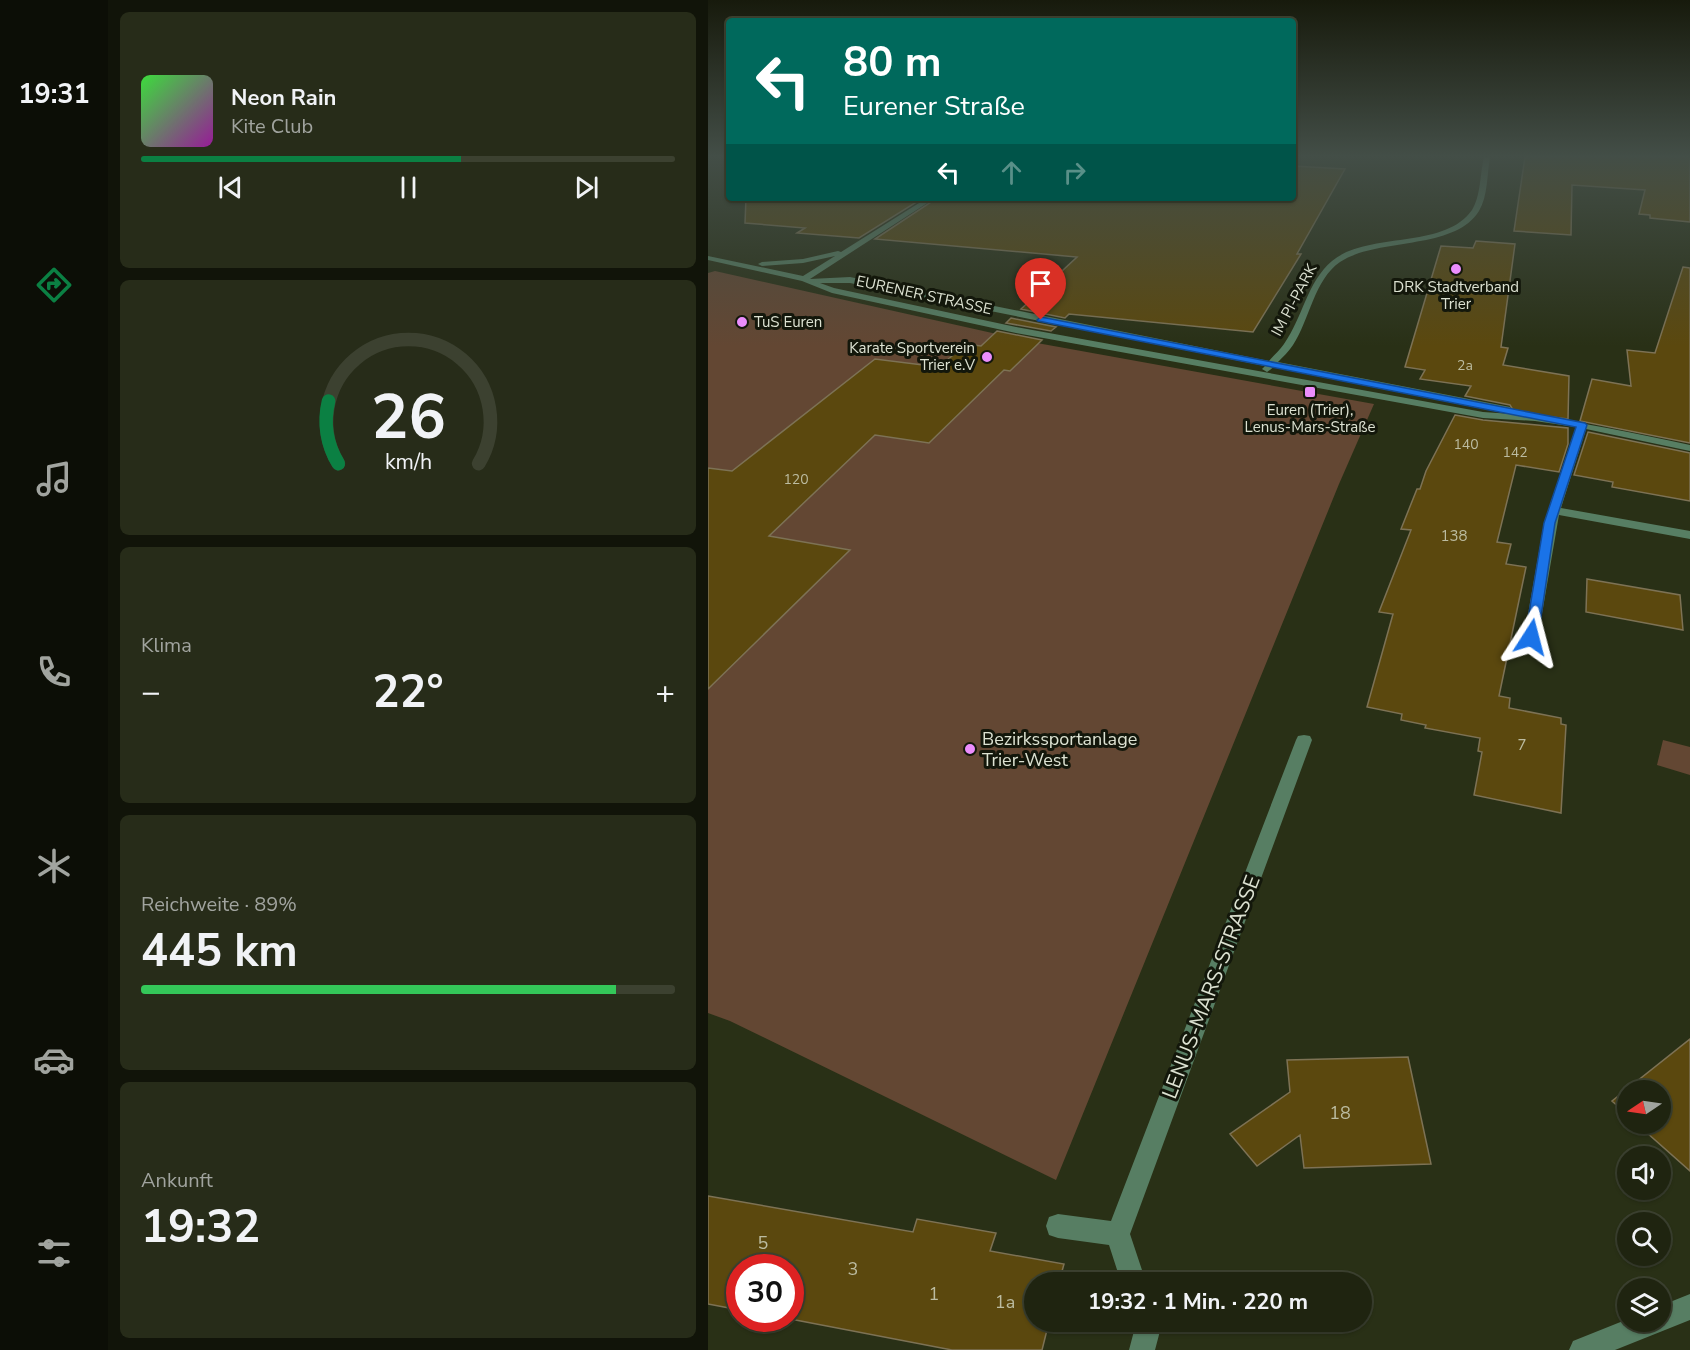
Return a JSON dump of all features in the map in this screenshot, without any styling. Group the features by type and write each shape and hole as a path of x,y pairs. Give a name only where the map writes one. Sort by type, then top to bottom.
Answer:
{"street":[{"path":"804,279 899,220"},
{"name":"IM PI-PARK","path":"1261,374 1273,364 1289,344 1323,273 1329,266 1353,253 1439,233 1460,225 1465,220"},
{"path":"743,266 812,260 856,248"},
{"name":"EURENER STRASSE","path":"708,258 804,279 832,290 972,321 1483,415 1535,418 1582,425 1690,448"},
{"name":"EURENER STRASSE","path":"804,279 850,280 1062,324 1489,405 1535,418"},
{"path":"1531,637 1550,523 1582,425"},
{"path":"1554,510 1690,535"},
{"name":"LENUS-MARS-STRASSE","path":"1118,1234 1304,740"},
{"path":"1058,1226 1118,1234 1129,1272"},
{"path":"1671,1315 1690,1307"},
{"path":"1142,1350 1147,1332"},
{"path":"1582,1350 1628,1332"}],"shaded area":[{"name":"Bezirkssportanlage Trier-West","path":"715,271 1037,343 1374,404 1339,484 1056,1180 730,1021 708,1013 708,273"},
{"path":"1663,740 1690,747 1690,775 1657,765"}],"building":[{"path":"745,220 888,220 859,238 797,233 805,228 745,223"},
{"path":"904,220 1316,220 1297,254 1301,254 1253,332 1069,314 1065,318 1021,309 1077,257 875,239"},
{"path":"1516,220 1571,220 1571,235 1514,231"},
{"path":"1476,241 1515,244 1501,347 1508,348 1503,365 1569,376 1568,419 1511,412 1513,410 1510,405 1465,396 1471,386 1420,379 1425,370 1405,367 1441,246 1473,248"},
{"path":"1683,267 1690,268 1690,443 1580,421 1592,379 1631,386 1627,350 1655,353"},
{"path":"1011,318 1056,327 1051,331 1006,323"},
{"path":"997,331 1042,340 1010,371 1004,370 929,443 875,435 769,536 850,550 708,689 708,468 732,471 875,359 939,367 966,344 981,346"},
{"path":"1455,415 1568,428 1568,444 1559,472 1516,465 1497,542 1511,544 1506,564 1526,567 1499,696 1510,698 1509,708 1561,718 1561,724 1566,725 1561,813 1474,795 1482,752 1478,751 1480,738 1425,728 1426,725 1401,720 1402,714 1367,707 1393,614 1379,612 1411,530 1401,529 1417,489 1420,489 1426,471"},
{"path":"1588,432 1690,453 1690,501 1612,487 1613,482 1574,475"},
{"path":"1587,579 1680,595 1683,630 1586,612"},
{"path":"1690,1039 1690,1171 1671,1154 1671,1146 1662,1146 1648,1134 1671,1134 1671,1080 1638,1080"},
{"path":"1408,1057 1431,1164 1304,1168 1300,1135 1257,1166 1230,1134 1290,1092 1287,1060"},
{"path":"708,1196 913,1232 917,1219 996,1233 990,1251 1064,1264 1062,1272 1024,1272 1024,1332 1046,1332 1042,1350 952,1350 804,1322 804,1254 726,1254 726,1307 708,1304"}],"place":[{"name":"DRK Stadtverband Trier","path":"1456,269"},
{"name":"TuS Euren","path":"742,322"},
{"name":"Karate Sportverein Trier e.V","path":"987,357"},
{"name":"Euren (Trier), Lenus-Mars-Straße","path":"1310,392"},
{"name":"Bezirkssportanlage Trier-West","path":"970,749"}],"route":[{"path":"1041,320 1489,405 1535,418 1582,425 1550,523 1531,637"}]}
